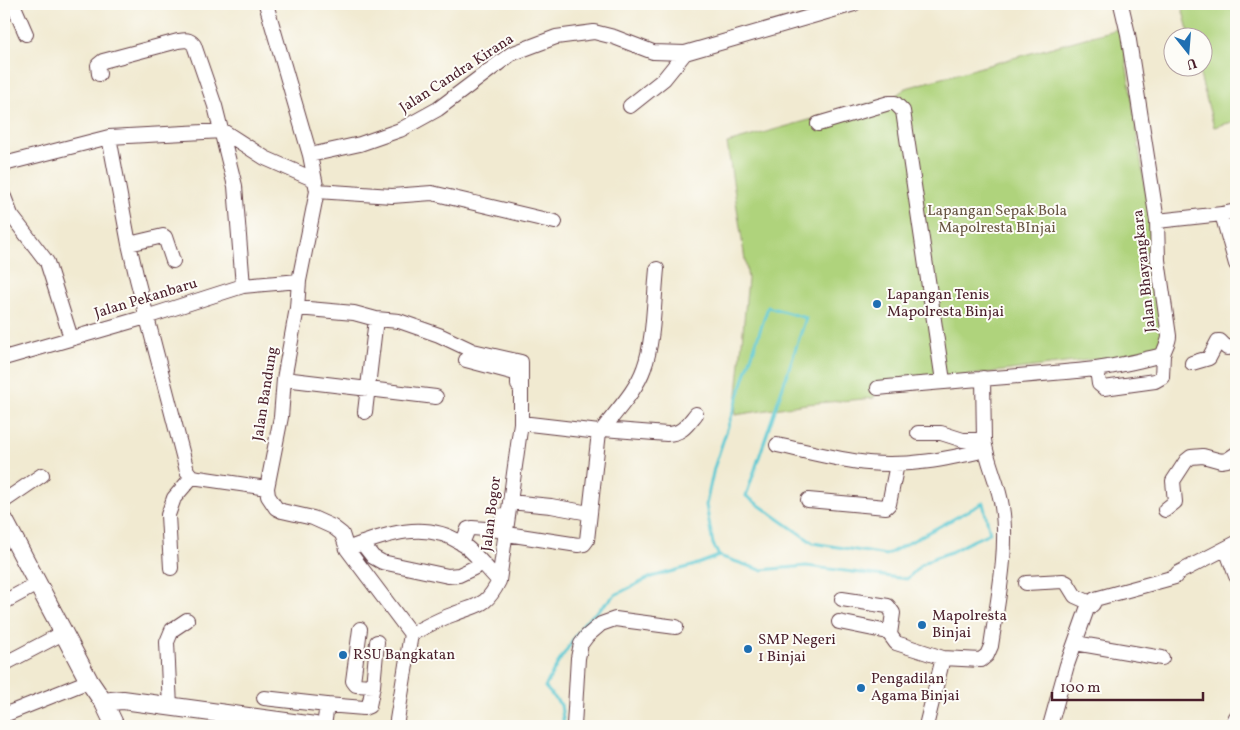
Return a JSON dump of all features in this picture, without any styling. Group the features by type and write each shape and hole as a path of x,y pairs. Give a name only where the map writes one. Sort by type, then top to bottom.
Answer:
{"main road":[{"path":"4,523 89,681 104,703 114,726"},
{"path":"104,703 123,700 314,726"}],"street":[{"path":"13,4 26,34"},
{"name":"Jalan Bandung","path":"266,4 310,155 316,186 267,488"},
{"name":"Jalan Candra Kirana","path":"310,155 360,144 400,130 438,109 511,54 556,37 594,32 614,37 653,52 685,53 854,4"},
{"name":"Jalan Bhayangkara","path":"1097,369 1099,384 1104,388 1155,381 1162,377 1164,348 1169,341 1158,260 1157,221 1128,34 1121,4"},
{"path":"99,74 98,65 103,61 178,40 191,41 223,132 235,186 243,286"},
{"path":"630,106 664,78 685,53"},
{"path":"818,124 889,103 895,103 903,111 943,381"},
{"path":"4,164 109,137 223,132 316,186 392,196 432,193 555,222"},
{"path":"109,137 128,244 188,471 192,478"},
{"path":"4,197 11,215 47,262 71,338"},
{"path":"1157,221 1222,214 1236,210"},
{"path":"1222,214 1236,264"},
{"path":"128,244 163,236 165,237 172,261"},
{"path":"507,534 583,544 587,540 601,431 631,392 645,367 650,342 657,269"},
{"name":"Jalan Pekanbaru","path":"4,358 146,317 243,286 299,282"},
{"path":"297,308 354,314 376,319 365,412"},
{"name":"Jalan Bogor","path":"376,319 410,324 473,351 521,362 521,423 499,581 492,595 485,602 475,608 454,614 411,634"},
{"path":"1192,363 1209,358 1218,341 1227,348 1236,347"},
{"path":"878,388 1097,369 1163,355"},
{"path":"462,544 468,530 472,528 497,530 501,527 519,379 515,372 466,360"},
{"path":"842,598 888,606 892,613 890,634 896,643 943,658 981,660 988,655 991,646 1003,550 1002,508 996,478 985,445 983,378"},
{"path":"284,379 436,397"},
{"path":"521,423 601,431 677,434 685,428 696,414"},
{"path":"918,433 941,433 985,445"},
{"path":"777,445 866,463 897,464 940,460 985,445"},
{"path":"1165,510 1175,502 1173,481 1191,457 1197,455 1222,461 1236,454"},
{"path":"808,500 886,507 889,504 897,464"},
{"path":"4,501 42,476"},
{"path":"192,478 267,488 268,496 276,508 312,518 333,527 342,534 347,548 411,634 396,726"},
{"path":"171,568 168,515 174,498 192,478"},
{"path":"510,502 551,506 589,513"},
{"path":"347,548 408,530 423,531 440,535 462,544 499,581"},
{"path":"362,543 373,557 382,562 448,576 459,575 482,564"},
{"path":"1050,726 1087,609 1096,599 1175,577 1178,573 1231,546 1236,576"},
{"path":"1026,583 1063,581 1067,583 1075,596 1093,604"},
{"path":"4,602 37,584"},
{"path":"574,726 578,658 581,644 587,636 601,624 615,619 676,627"},
{"path":"170,707 167,642 172,630 187,620"},
{"path":"840,622 890,634"},
{"path":"360,629 353,681 356,685 373,686"},
{"path":"4,664 64,632"},
{"path":"264,698 327,706 364,708 369,706 377,642"},
{"path":"1075,643 1162,658"},
{"path":"926,726 943,658"},
{"path":"4,714 89,681"},
{"path":"324,726 327,706"},
{"path":"1232,726 1236,717"}],"green space":[{"path":"1181,4 1236,4 1236,121 1214,127 1201,78 1212,78 1212,28 1188,28"},
{"name":"Lapangan Sepak Bola Mapolresta BInjai","path":"1121,28 1168,340 1158,351 878,387 874,398 806,404 735,415 748,279 727,143 895,96 906,88"}],"waterway":[{"path":"768,307 806,318 746,496 813,543 886,555 983,503 990,533 951,552 931,559 921,565 907,579 806,566 761,570 719,556 713,544 706,505 714,468 768,307"},
{"path":"564,726 561,705 545,687 584,623 615,595 651,577 692,566 719,556"}],"place":[{"name":"Lapangan Tenis Mapolresta Binjai","path":"877,304"},
{"name":"Mapolresta Binjai","path":"922,625"},
{"name":"SMP Negeri 1 Binjai","path":"748,649"},
{"name":"RSU Bangkatan","path":"343,655"},
{"name":"Pengadilan Agama Binjai","path":"861,688"}]}
